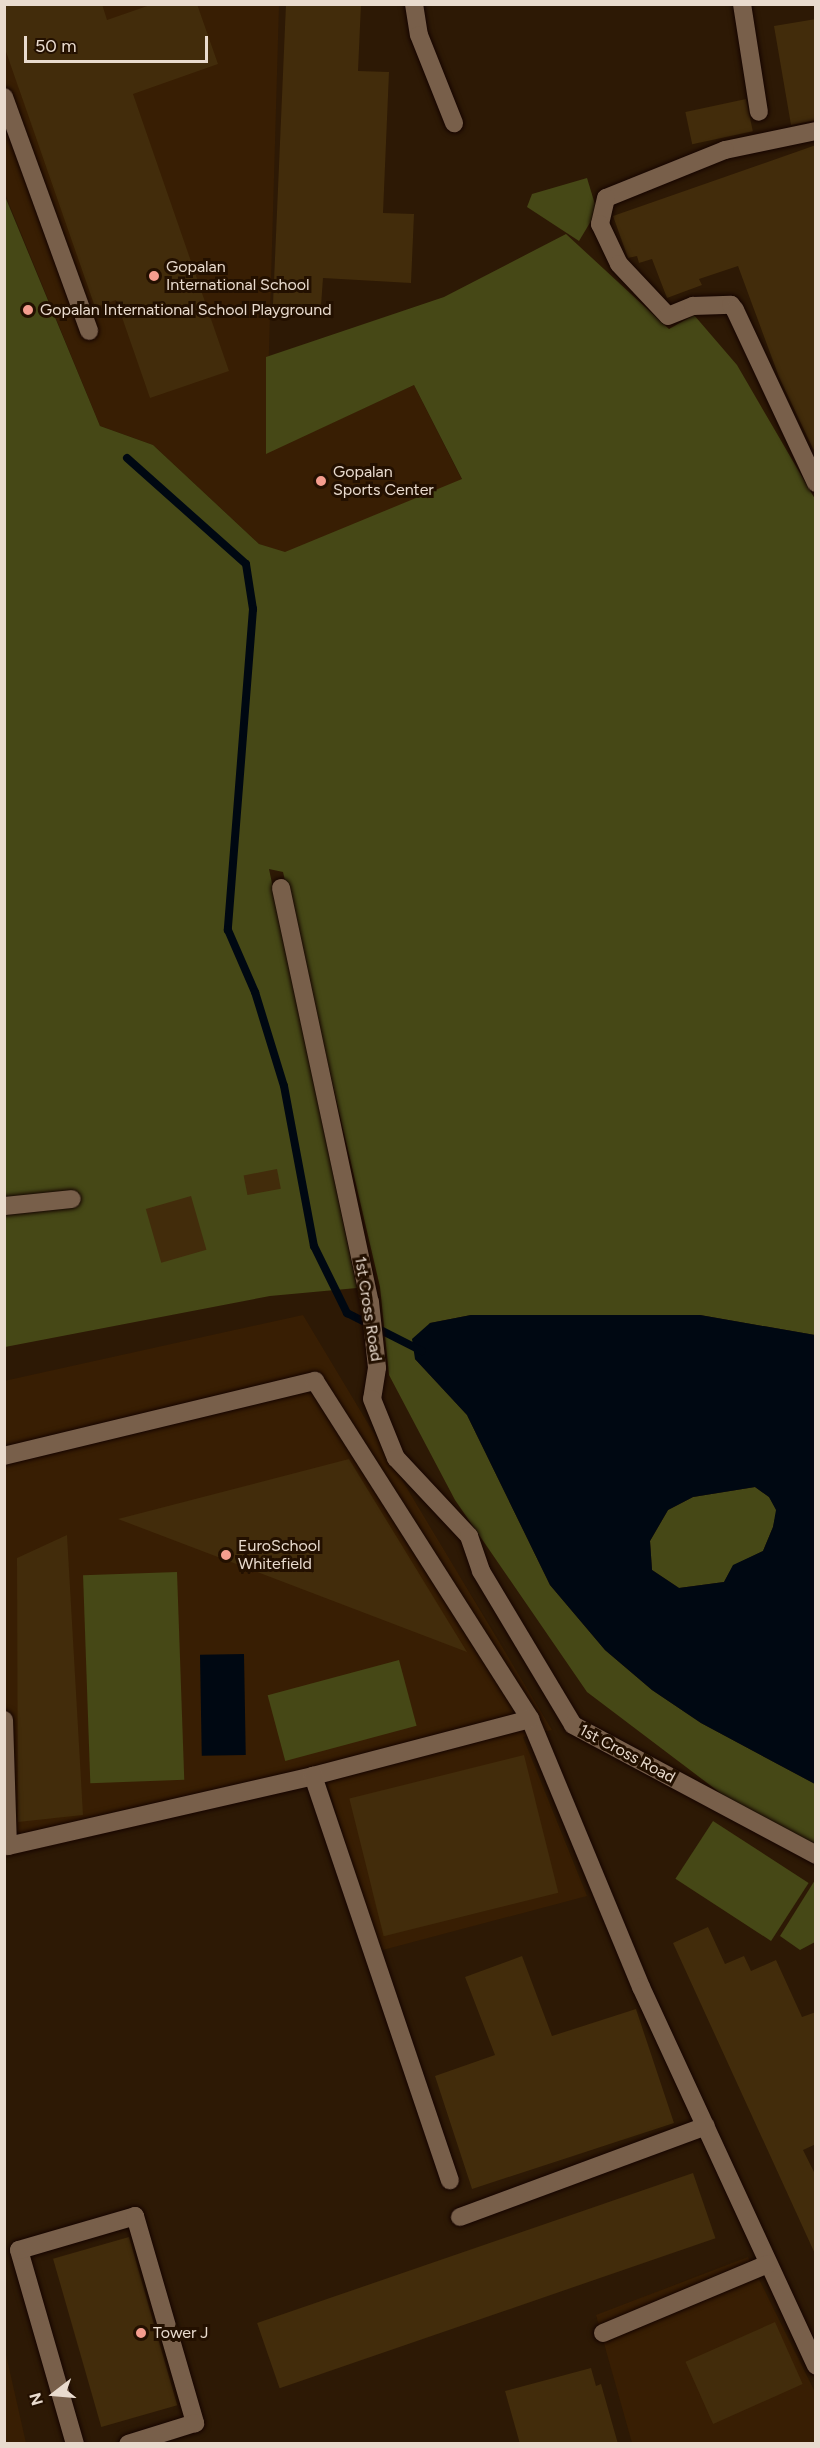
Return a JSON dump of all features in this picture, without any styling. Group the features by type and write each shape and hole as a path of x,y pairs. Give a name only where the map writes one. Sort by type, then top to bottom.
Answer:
{"street":[{"path":"414,4 419,35 454,123"},
{"path":"742,4 759,112"},
{"path":"4,97 89,331"},
{"path":"816,131 725,150 606,198 600,224 619,264 668,316 693,306 730,305 735,310 816,483"},
{"name":"1st Cross Road","path":"281,888 370,1302 377,1368 372,1399 396,1458 469,1536 481,1571 573,1725 816,1855"},
{"path":"4,1206 72,1199"},
{"path":"4,1456 315,1381 530,1719 641,1987 816,2366"},
{"path":"4,1720 8,1846 313,1776 530,1719"},
{"path":"313,1776 450,2180"},
{"path":"460,2217 706,2126"},
{"path":"75,2444 19,2250 135,2216 195,2422 128,2444"},
{"path":"603,2333 768,2264"}],"shaded area":[{"name":"Gopalan International School","path":"4,5 279,5 266,453 414,385 462,480 285,553 259,544 153,445 100,426 5,194"},
{"path":"587,178 597,211 579,241 527,207 532,194"},
{"path":"4,194 100,426 153,445 259,544 285,552 462,479 414,385 266,454 266,357 444,297 566,234 669,329 694,315 737,365 815,499 815,1335 700,1315 471,1315 430,1323 415,1359 467,1415 550,1585 605,1650 652,1690 701,1723 815,1784 815,1845 727,1798 587,1692 455,1500 389,1375 380,1287 283,872 269,869 357,1288 270,1296 5,1347"},
{"name":"EuroSchool Whitefield","path":"303,1315 552,1730 523,1737 587,1896 379,1951 327,1782 5,1857 4,1381"},
{"path":"471,1315 700,1315 815,1335 815,1784 701,1723 652,1690 605,1650 550,1585 467,1415 415,1359 412,1339 430,1323","holes":["755,1487 769,1497 776,1510 773,1527 763,1551 733,1565 724,1582 679,1588 652,1570 650,1541 668,1510 693,1497"]},
{"path":"755,1487 769,1497 777,1510 763,1551 733,1566 724,1582 679,1588 652,1570 650,1541 668,1510 693,1497"},
{"path":"177,1572 184,1780 90,1783 83,1575"},
{"path":"244,1654 246,1755 202,1756 200,1655"},
{"path":"399,1660 417,1726 285,1761 268,1695"},
{"path":"713,1821 809,1883 771,1941 675,1879"},
{"path":"815,1880 815,1942 800,1950 780,1936"},
{"path":"748,2257 815,2392 815,2443 632,2443 596,2315"},
{"path":"5,2350 26,2443 5,2443"}],"building":[{"path":"4,4 102,4 107,20 153,4 197,4 218,64 133,94 229,371 150,398 116,300 95,307 4,46"},
{"path":"286,4 361,4 358,71 389,72 383,213 414,214 411,283 323,278 321,306 273,304"},
{"path":"816,19 816,120 791,125 774,26"},
{"path":"746,99 753,131 692,144 685,112"},
{"path":"816,145 816,455 779,377 738,266 699,279 702,285 667,298 652,259 639,263 637,256 628,258 613,216"},
{"path":"277,1169 281,1189 247,1195 244,1175"},
{"path":"191,1196 206,1250 161,1263 146,1209"},
{"path":"349,1459 467,1652 118,1519"},
{"path":"67,1535 83,1815 18,1822 17,1558"},
{"path":"524,1755 558,1893 384,1936 349,1799"},
{"path":"708,1927 725,1964 744,1956 751,1971 776,1960 802,2017 816,2012 816,2144 803,2150 816,2176 816,2256 673,1943"},
{"path":"522,1956 552,2036 636,2009 674,2123 472,2189 435,2076 495,2055 465,1977"},
{"path":"693,2173 715,2238 280,2388 257,2323"},
{"name":"Tower J","path":"129,2237 177,2405 101,2427 53,2259"},
{"path":"775,2322 803,2384 713,2424 685,2362"},
{"path":"591,2368 596,2386 601,2384 618,2444 520,2444 505,2391"}],"waterway":[{"path":"127,458 246,564 253,609 228,930 255,992 284,1086 314,1246 347,1313 422,1351"}],"place":[{"name":"Gopalan International School","path":"154,276"},
{"name":"Gopalan International School Playground","path":"28,310"},
{"name":"Gopalan Sports Center","path":"321,481"},
{"name":"EuroSchool Whitefield","path":"226,1555"},
{"name":"Tower J","path":"141,2333"}]}
